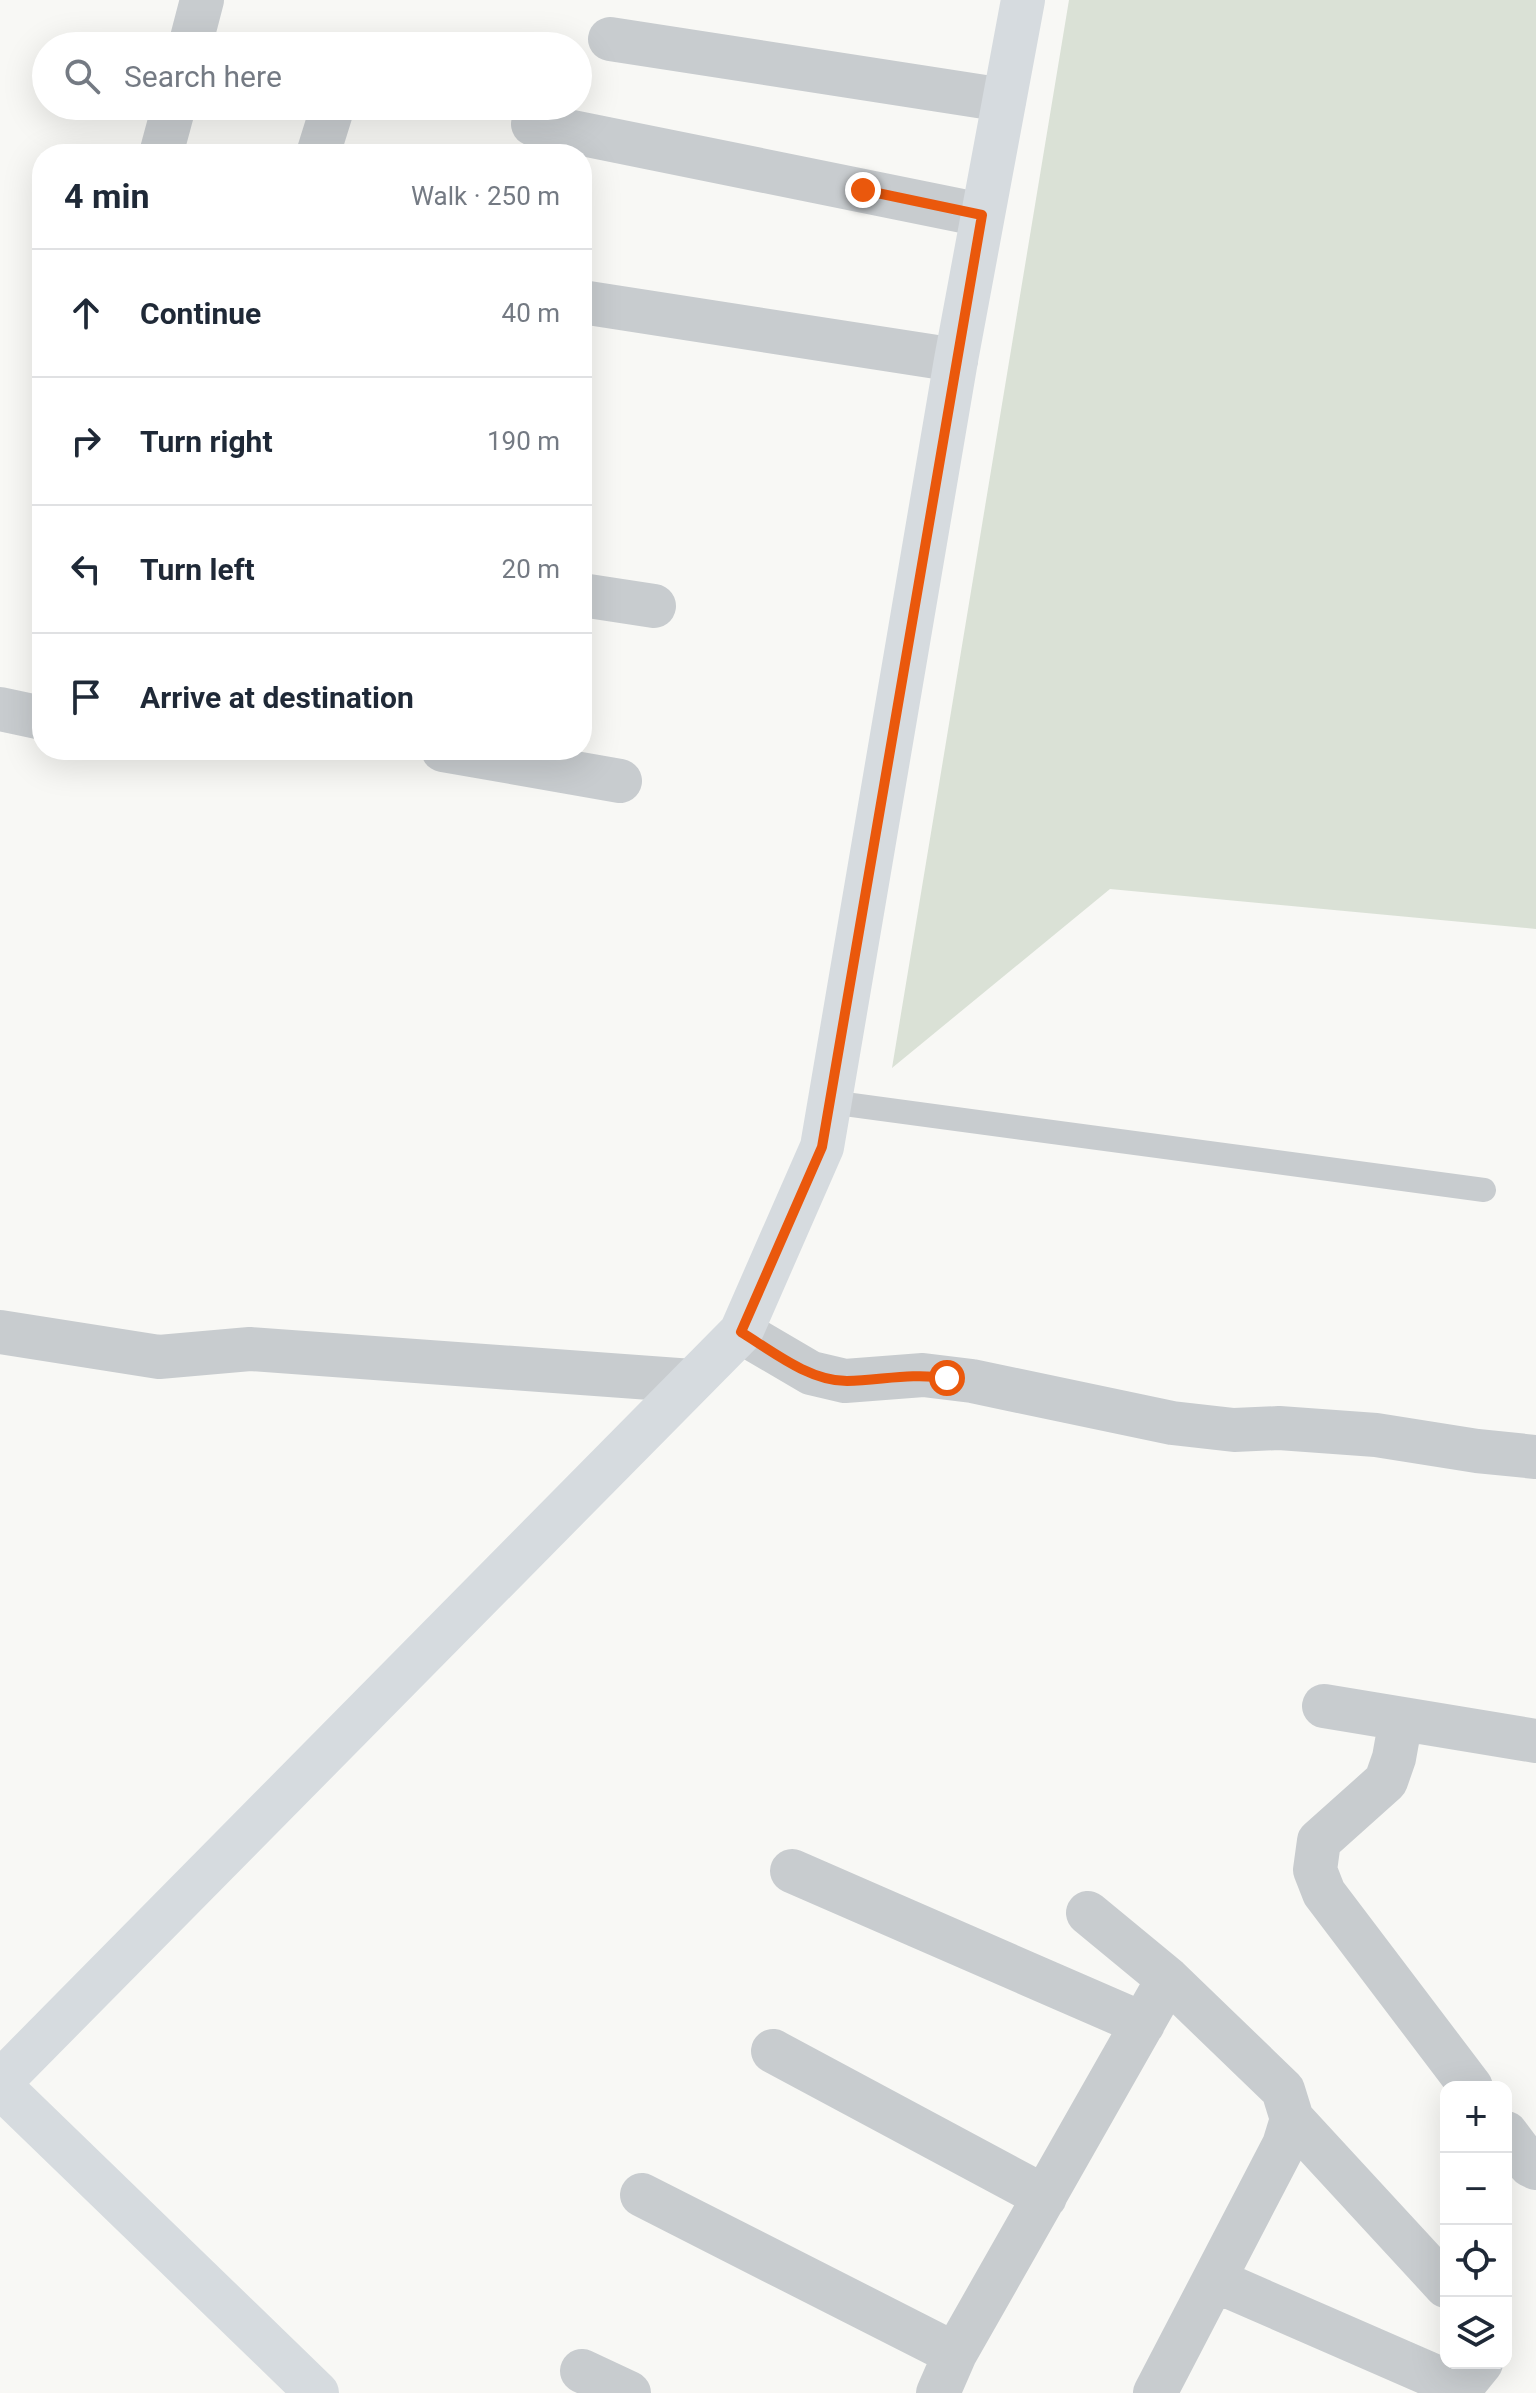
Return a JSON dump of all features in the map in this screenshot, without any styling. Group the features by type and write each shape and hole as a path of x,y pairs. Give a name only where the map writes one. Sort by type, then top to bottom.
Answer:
{"main road":[{"path":"317,2393 0,2084 741,1332 822,1147 956,360 1023,0"}],"street":[{"path":"194,32 202,0"},
{"path":"610,39 1004,100"},
{"path":"164,144 170,120"},
{"path":"321,144 329,120"},
{"path":"533,124 982,215"},
{"path":"592,304 956,360"},
{"path":"592,597 654,606"},
{"path":"0,709 32,716"},
{"path":"500,760 620,781"},
{"path":"0,1332 159,1357 250,1349 692,1381"},
{"path":"741,1332 811,1373 845,1381 923,1375 972,1381 1172,1423 1234,1430 1279,1428 1376,1435 1536,1457"},
{"path":"1324,1706 1536,1741"},
{"path":"1401,1719 1386,1781 1319,1841 1315,1870 1324,1893 1466,2081"},
{"path":"792,1871 1143,2024"},
{"path":"1088,1913 1168,1979 1283,2090 1292,2119 1440,2279"},
{"path":"642,2195 947,2373 1168,1979"},
{"path":"773,2051 1045,2197"},
{"path":"1155,2393 1284,2145 1292,2119"},
{"path":"1512,2141 1530,2165 1536,2168"},
{"path":"1214,2280 1450,2383 1468,2379 1476,2369"},
{"path":"582,2371 629,2393"}],"lane":[{"path":"830,1102 1484,1190"}],"shaded area":[{"path":"1069,0 1536,0 1536,929 1110,889 892,1068"}],"route":[{"path":"863,190 982,215 822,1147 741,1332 811,1373 845,1381 923,1375 947,1378"}]}
